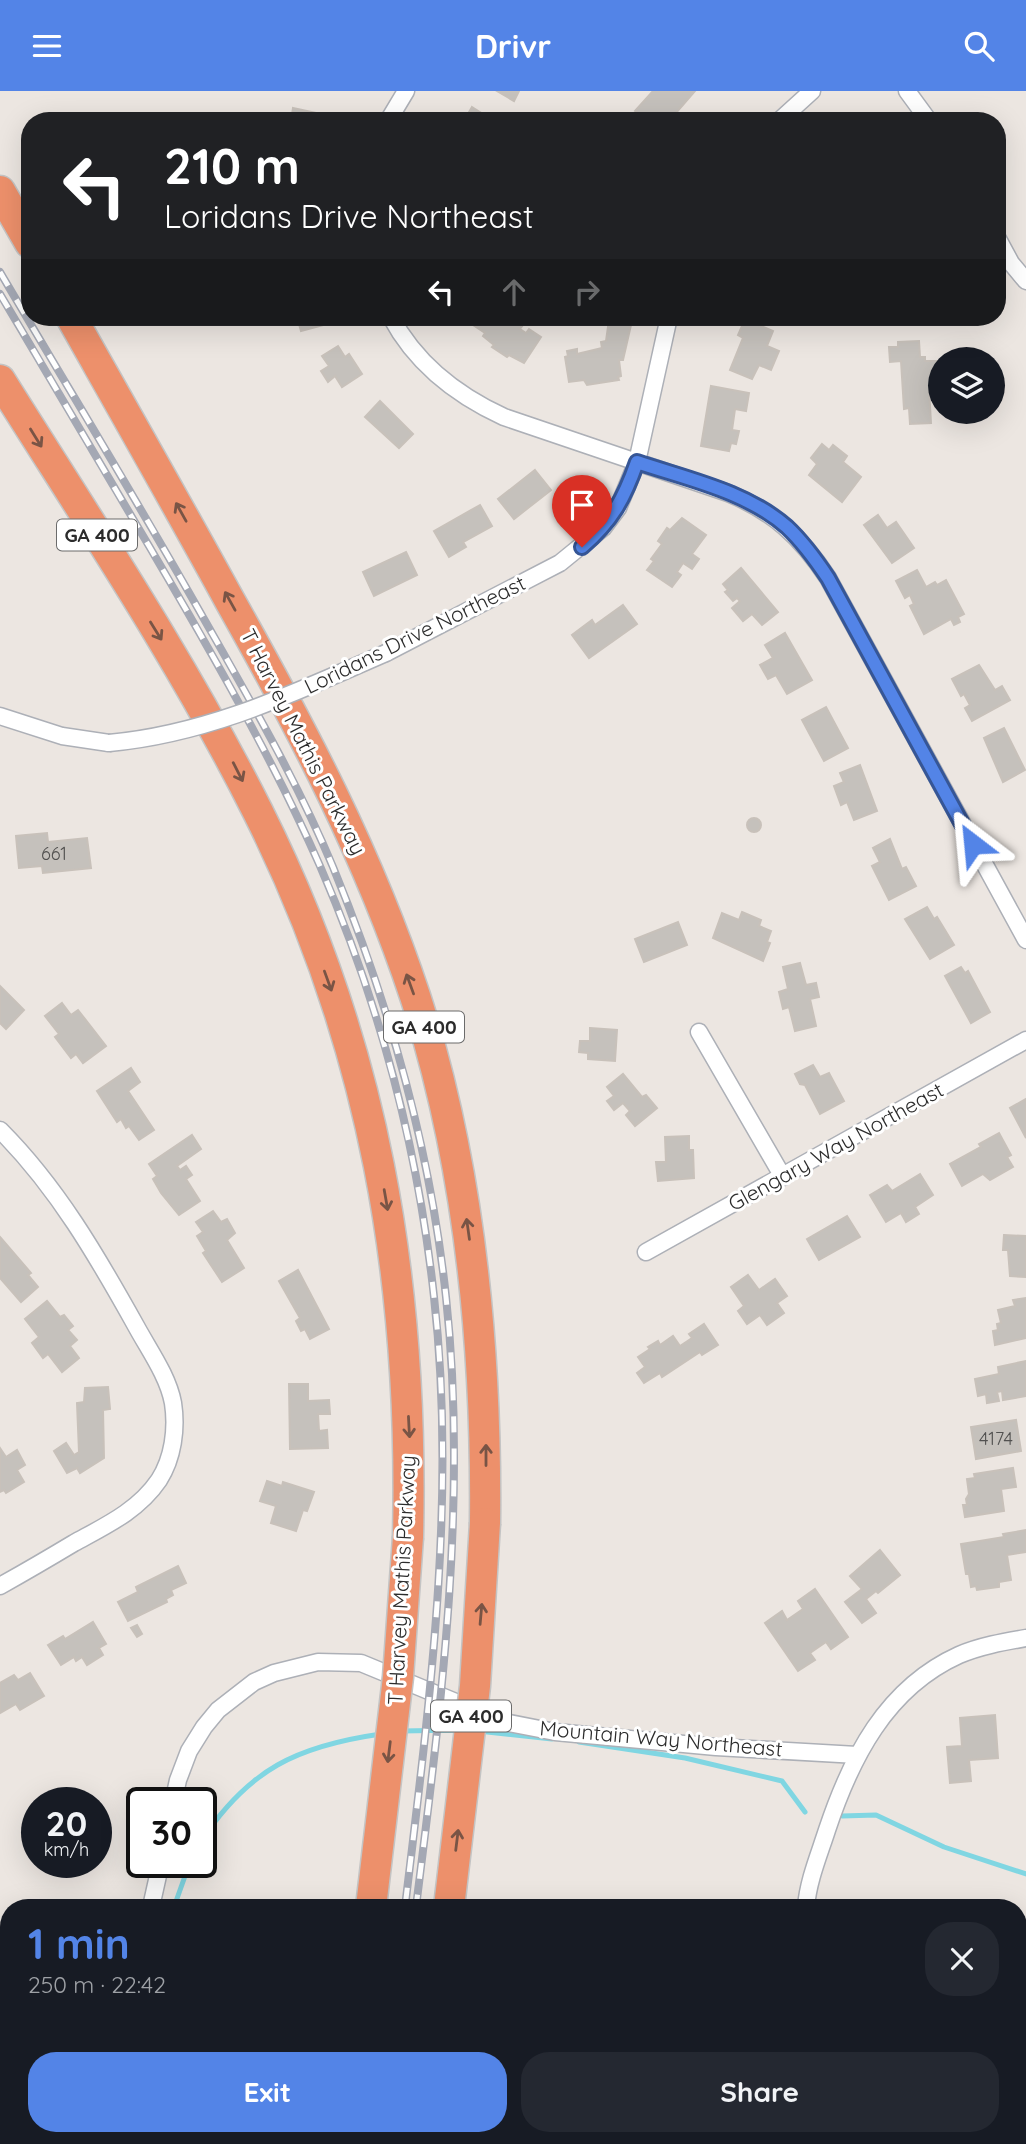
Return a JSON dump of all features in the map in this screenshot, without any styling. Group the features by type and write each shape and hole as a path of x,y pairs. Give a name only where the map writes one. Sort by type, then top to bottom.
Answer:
{"highway":[{"path":"0,191 21,227"},
{"name":"T Harvey Mathis Parkway","path":"76,326 328,782 360,851 415,997 436,1068 454,1145 474,1270 484,1412 485,1523 475,1686 450,1899"},
{"name":"T Harvey Mathis Parkway","path":"0,380 194,691 290,881 342,1021 379,1161 401,1303 410,1453 408,1538 398,1677 372,1899"}],"street":[{"path":"393,112 406,91"},
{"path":"789,112 812,91"},
{"path":"907,91 922,112"},
{"path":"1006,253 1026,281"},
{"path":"397,326 410,347 433,372 470,400 504,417 752,503 786,526 811,553 828,578 1026,940"},
{"name":"Loridans Drive Northeast","path":"0,716 62,736 109,743 143,740 216,723 294,694 386,653 549,569 582,547 603,528 618,508 637,462 667,326"},
{"path":"699,1032 783,1177"},
{"name":"Glengary Way Northeast","path":"646,1252 1026,1040"},
{"path":"0,1130 54,1192 94,1251 164,1376 173,1402 174,1432 170,1456 160,1478 145,1498 124,1515 0,1586"},
{"path":"807,1899 810,1882 834,1810 857,1755 893,1703 937,1666 984,1646 1026,1638"},
{"name":"Mountain Way Northeast","path":"176,1787 189,1751 218,1710 254,1682 295,1666 318,1662 361,1663 504,1722 555,1732 705,1746 857,1755"},
{"path":"153,1899 157,1878"}],"building":[{"path":"497,91 519,91 514,101"},
{"path":"653,91 695,91 677,112 635,111"},
{"path":"293,108 312,112 292,112"},
{"path":"300,326 320,326 301,331"},
{"path":"474,326 522,326 520,329 526,333 529,329 541,337 524,363 509,355 507,357 492,347 494,345 483,336 485,333"},
{"path":"608,326 631,326 623,360 619,360 619,380 587,385 584,380 569,382 565,357 568,356 567,351 577,349 577,354 602,348 601,342 606,341"},
{"path":"742,326 761,326 773,331 767,346 779,351 771,370 759,365 752,379 730,370 743,338 738,335"},
{"path":"919,341 920,357 925,357 925,361 928,361 928,423 910,424 909,408 904,409 901,361 890,362 889,347 898,347 898,342"},
{"path":"338,346 345,357 349,354 362,374 342,387 335,376 328,382 321,371 329,366 322,356"},
{"path":"711,386 749,393 746,411 735,409 732,430 739,431 736,444 731,443 729,451 701,446"},
{"path":"380,401 413,434 399,448 365,417"},
{"path":"822,444 829,450 833,445 847,456 843,462 861,477 842,502 809,475 817,464 811,458"},
{"path":"535,470 551,490 514,519 498,499"},
{"path":"480,505 492,526 463,542 466,547 449,557 434,531"},
{"path":"878,515 887,528 896,522 914,548 892,563 864,525"},
{"path":"682,518 706,535 692,554 699,559 692,569 683,563 677,572 681,575 672,587 647,570 662,544 658,541 667,528 670,530"},
{"path":"406,552 417,575 374,596 363,572"},
{"path":"741,568 778,612 762,625 752,614 743,621 732,608 740,601 737,598 733,601 725,592 728,590 723,584"},
{"path":"917,570 926,587 946,580 964,614 958,617 960,622 954,625 951,619 924,634 910,606 914,604 910,595 905,598 896,581"},
{"path":"623,605 637,624 589,658 572,635 592,620 595,625"},
{"path":"785,633 812,680 787,694 776,675 768,679 760,665 773,658 765,645"},
{"path":"979,665 995,690 1002,686 1010,700 972,721 965,708 970,705 964,694 961,696 952,679"},
{"path":"826,707 848,748 824,761 802,720"},
{"path":"1004,728 1025,770 1003,782 984,738"},
{"path":"860,765 877,811 854,820 847,802 841,805 834,786 844,782 840,773"},
{"path":"754,818 759,820 759,830 754,832 749,830 747,825 749,820"},
{"path":"47,833 48,842 87,838 91,868 43,873 42,866 19,868 16,836"},
{"path":"890,839 902,869 906,867 916,886 889,900 872,866 880,862 873,848"},
{"path":"927,907 934,919 937,917 954,945 930,959 905,919"},
{"path":"742,912 761,920 759,926 771,931 767,942 770,943 763,961 713,938 722,913 739,920"},
{"path":"678,922 687,945 644,962 635,939"},
{"path":"800,963 806,985 816,983 819,997 810,999 816,1026 795,1031 789,1007 783,1009 779,992 788,989 783,967"},
{"path":"961,967 965,973 968,971 990,1012 971,1023 945,976"},
{"path":"0,986 24,1010 6,1029 0,1023"},
{"path":"62,1003 71,1015 78,1010 106,1046 83,1063 76,1054 71,1058 55,1037 59,1034 45,1016"},
{"path":"590,1028 617,1030 615,1061 588,1059 588,1053 579,1052 580,1041 590,1041"},
{"path":"813,1065 820,1077 829,1073 844,1101 820,1114 805,1085 800,1084 795,1074"},
{"path":"131,1068 140,1082 128,1091 154,1130 139,1140 121,1119 117,1122 97,1091"},
{"path":"623,1074 642,1097 646,1095 657,1108 635,1126 626,1115 630,1111 623,1103 614,1110 607,1101 614,1096 607,1087"},
{"path":"1026,1099 1026,1138 1010,1108"},
{"path":"999,1133 1011,1155 1007,1157 1013,1167 990,1180 983,1174 962,1186 950,1164 981,1147 979,1144"},
{"path":"192,1135 201,1149 177,1166 180,1170 186,1166 192,1175 186,1179 200,1201 179,1215 161,1193 153,1179 157,1176 149,1164"},
{"path":"689,1136 689,1150 693,1150 694,1178 658,1181 656,1162 666,1162 665,1137"},
{"path":"920,1174 933,1195 915,1207 919,1214 906,1222 901,1213 886,1222 870,1195 887,1185 892,1191"},
{"path":"213,1211 221,1222 227,1219 235,1233 227,1240 244,1268 222,1282 203,1253 206,1251 197,1236 203,1232 196,1222"},
{"path":"847,1216 860,1237 819,1260 807,1239"},
{"path":"1004,1235 1026,1236 1026,1277 1010,1276 1008,1250 1003,1250"},
{"path":"0,1237 31,1273 28,1275 38,1287 21,1302 0,1278"},
{"path":"298,1270 329,1329 310,1339 305,1329 301,1331 296,1321 300,1318 279,1281"},
{"path":"748,1275 759,1290 775,1279 787,1296 777,1303 784,1313 767,1325 760,1315 747,1324 738,1311 744,1306 731,1287"},
{"path":"1026,1298 1026,1338 995,1345 993,1331 998,1330 997,1324 1001,1323 998,1310 1015,1306 1013,1300"},
{"path":"47,1301 60,1317 64,1315 73,1326 68,1330 77,1340 70,1346 79,1358 62,1372 48,1354 43,1358 32,1343 39,1337 25,1319"},
{"path":"704,1324 718,1345 702,1355 700,1352 662,1377 660,1373 644,1383 637,1373 645,1367 638,1357 650,1349 648,1347 658,1341 660,1345 673,1336 680,1346 692,1338 689,1334"},
{"path":"1026,1361 1026,1396 1003,1400 1002,1391 997,1392 999,1401 987,1403 986,1394 978,1396 975,1379 999,1374 998,1367"},
{"path":"289,1384 308,1384 308,1401 329,1400 330,1414 318,1414 319,1431 327,1430 328,1448 290,1449"},
{"path":"108,1387 110,1409 103,1410 104,1458 80,1473 77,1468 67,1473 54,1451 66,1443 74,1455 79,1452 77,1403 84,1402 85,1388"},
{"path":"1016,1420 1021,1451 976,1459 971,1427"},
{"path":"0,1448 6,1457 17,1450 25,1465 17,1470 24,1482 6,1493 4,1490 0,1492"},
{"path":"1013,1468 1016,1487 1001,1489 1004,1511 965,1517 963,1505 967,1505 969,1494 967,1479 975,1478 974,1474"},
{"path":"267,1481 282,1486 283,1482 314,1492 307,1511 303,1510 296,1531 271,1523 276,1506 260,1501"},
{"path":"1026,1530 1026,1552 1007,1555 1011,1580 999,1582 999,1587 977,1590 976,1586 971,1587 961,1544 1004,1537 1003,1534"},
{"path":"880,1550 900,1575 866,1599 876,1613 862,1623 845,1602 862,1589 850,1576"},
{"path":"178,1566 186,1583 171,1590 173,1595 166,1599 167,1602 128,1621 118,1602 138,1592 136,1587"},
{"path":"815,1589 848,1637 831,1649 826,1642 810,1653 815,1660 798,1671 765,1623 782,1611 787,1620 803,1609 798,1601"},
{"path":"93,1622 106,1644 99,1648 103,1655 87,1665 82,1657 76,1661 74,1657 61,1665 48,1645 63,1636 65,1639"},
{"path":"137,1625 142,1634 137,1637 131,1628"},
{"path":"30,1673 44,1696 20,1710 16,1704 0,1713 0,1683 14,1675 18,1680"},
{"path":"995,1715 998,1758 969,1760 971,1781 950,1783 947,1747 962,1746 960,1718"}],"waterway":[{"path":"401,1731 461,1730"},
{"path":"478,1731 552,1739"},
{"path":"217,1819 257,1779 278,1765 324,1746 381,1734"},
{"path":"579,1742 685,1758 782,1781 805,1812"},
{"path":"842,1816 876,1815 944,1847 1026,1874"},
{"path":"177,1899 184,1878"}],"railway":[{"path":"0,272 21,308"},
{"path":"0,294 195,624 281,784 341,917 378,1023 393,1077 418,1186 427,1242 440,1374 443,1450 431,1679 406,1899"},
{"path":"32,326 179,575 288,772 319,835 354,919 405,1078 430,1187 439,1241 452,1374 454,1450 449,1603 417,1899"}],"route":[{"path":"582,547 603,528 618,508 637,462 752,503 786,526 811,553 828,578 973,844"}]}
